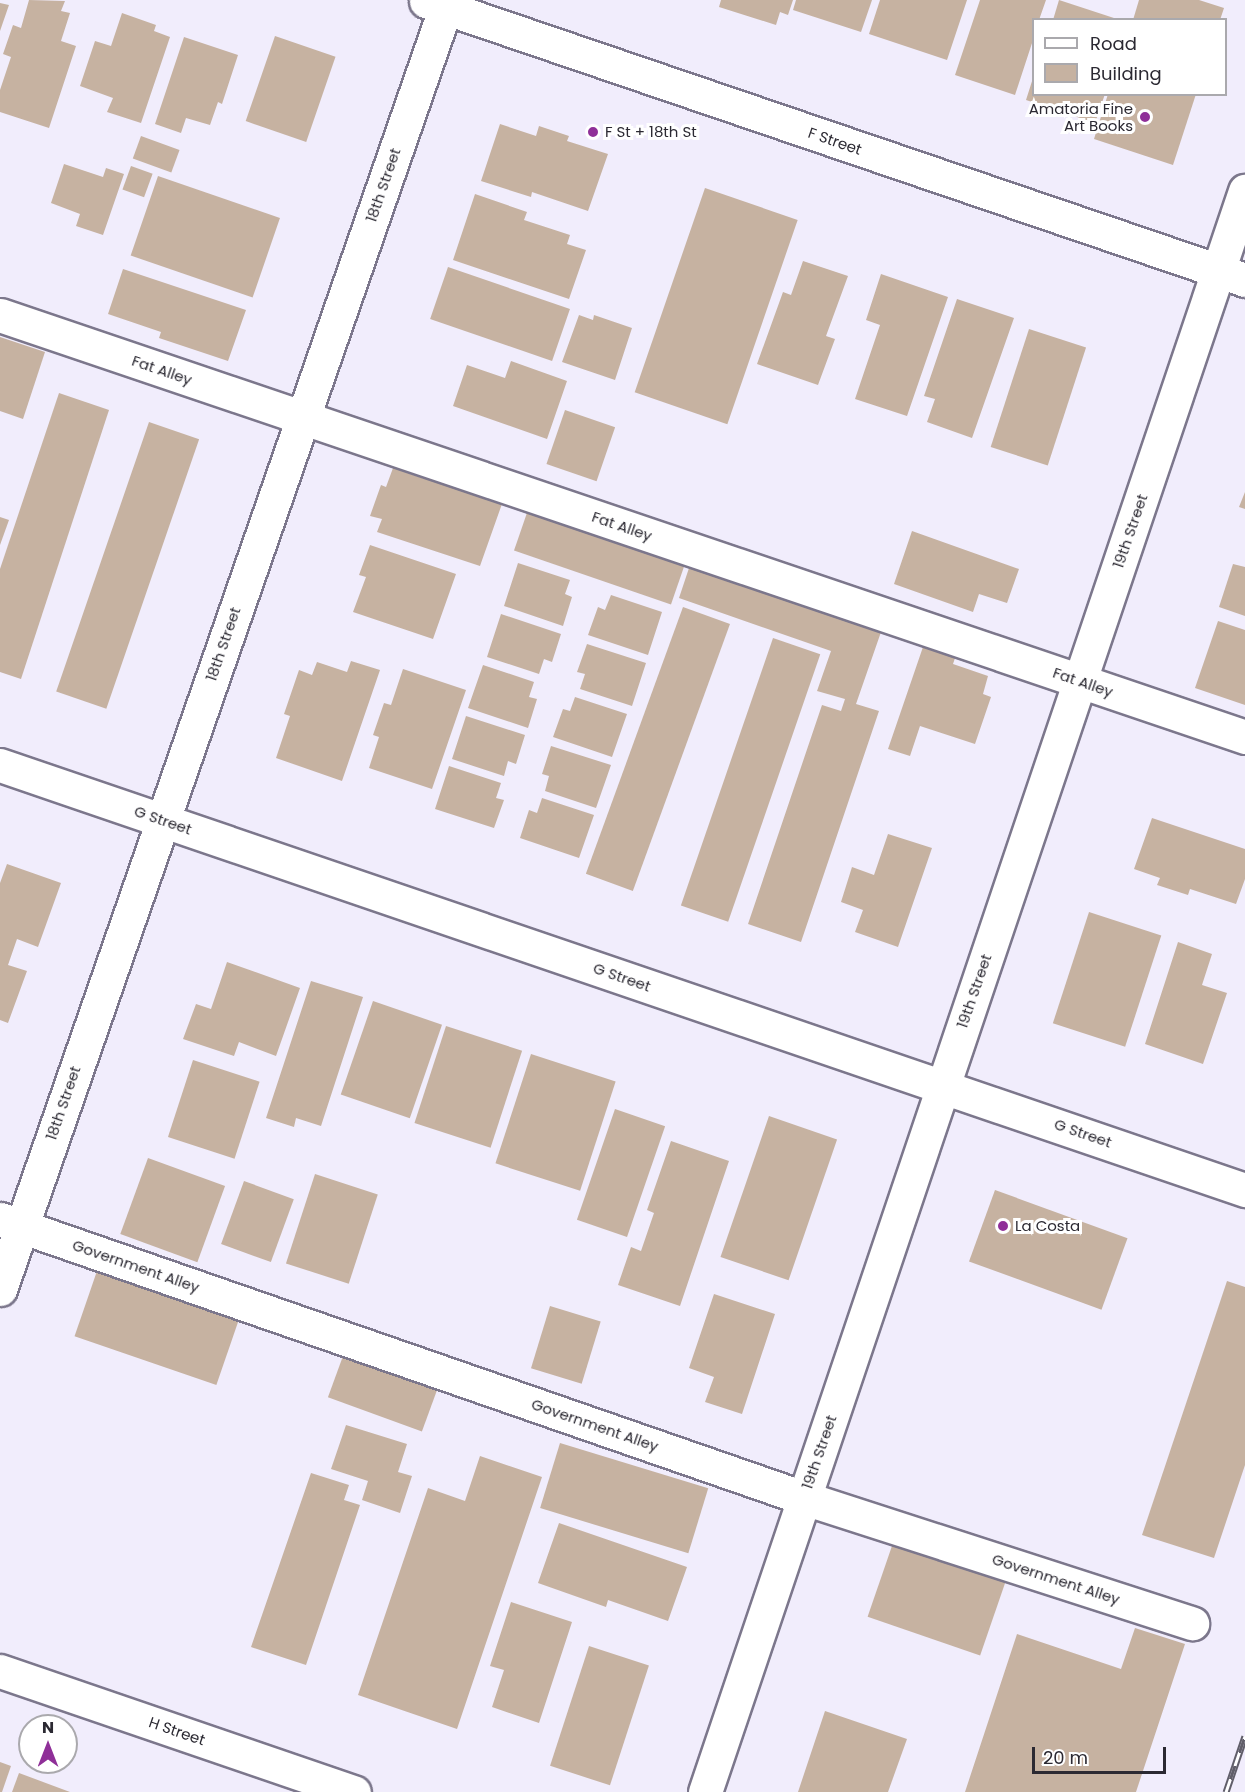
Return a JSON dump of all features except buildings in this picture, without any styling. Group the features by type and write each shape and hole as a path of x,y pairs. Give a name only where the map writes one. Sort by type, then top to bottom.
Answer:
{"street":[{"name":"F Street","path":"439,2 1231,276"},
{"name":"18th Street","path":"0,1289 10,1223 161,819 303,417 439,2"},
{"name":"19th Street","path":"705,1792 1080,681 1231,276 1245,191"},
{"name":"Fat Alley","path":"0,315 1245,737"},
{"name":"G Street","path":"0,765 1245,1190"},
{"name":"Government Alley","path":"10,1223 804,1498 1192,1623"},
{"name":"H Street","path":"0,1671 354,1792"}],"railway":[{"path":"1226,1792 1245,1736"}],"place":[{"name":"Amatoria Fine Art Books","path":"1145,117"},
{"name":"F St + 18th St","path":"593,132"},
{"name":"La Costa","path":"1003,1226"}]}
